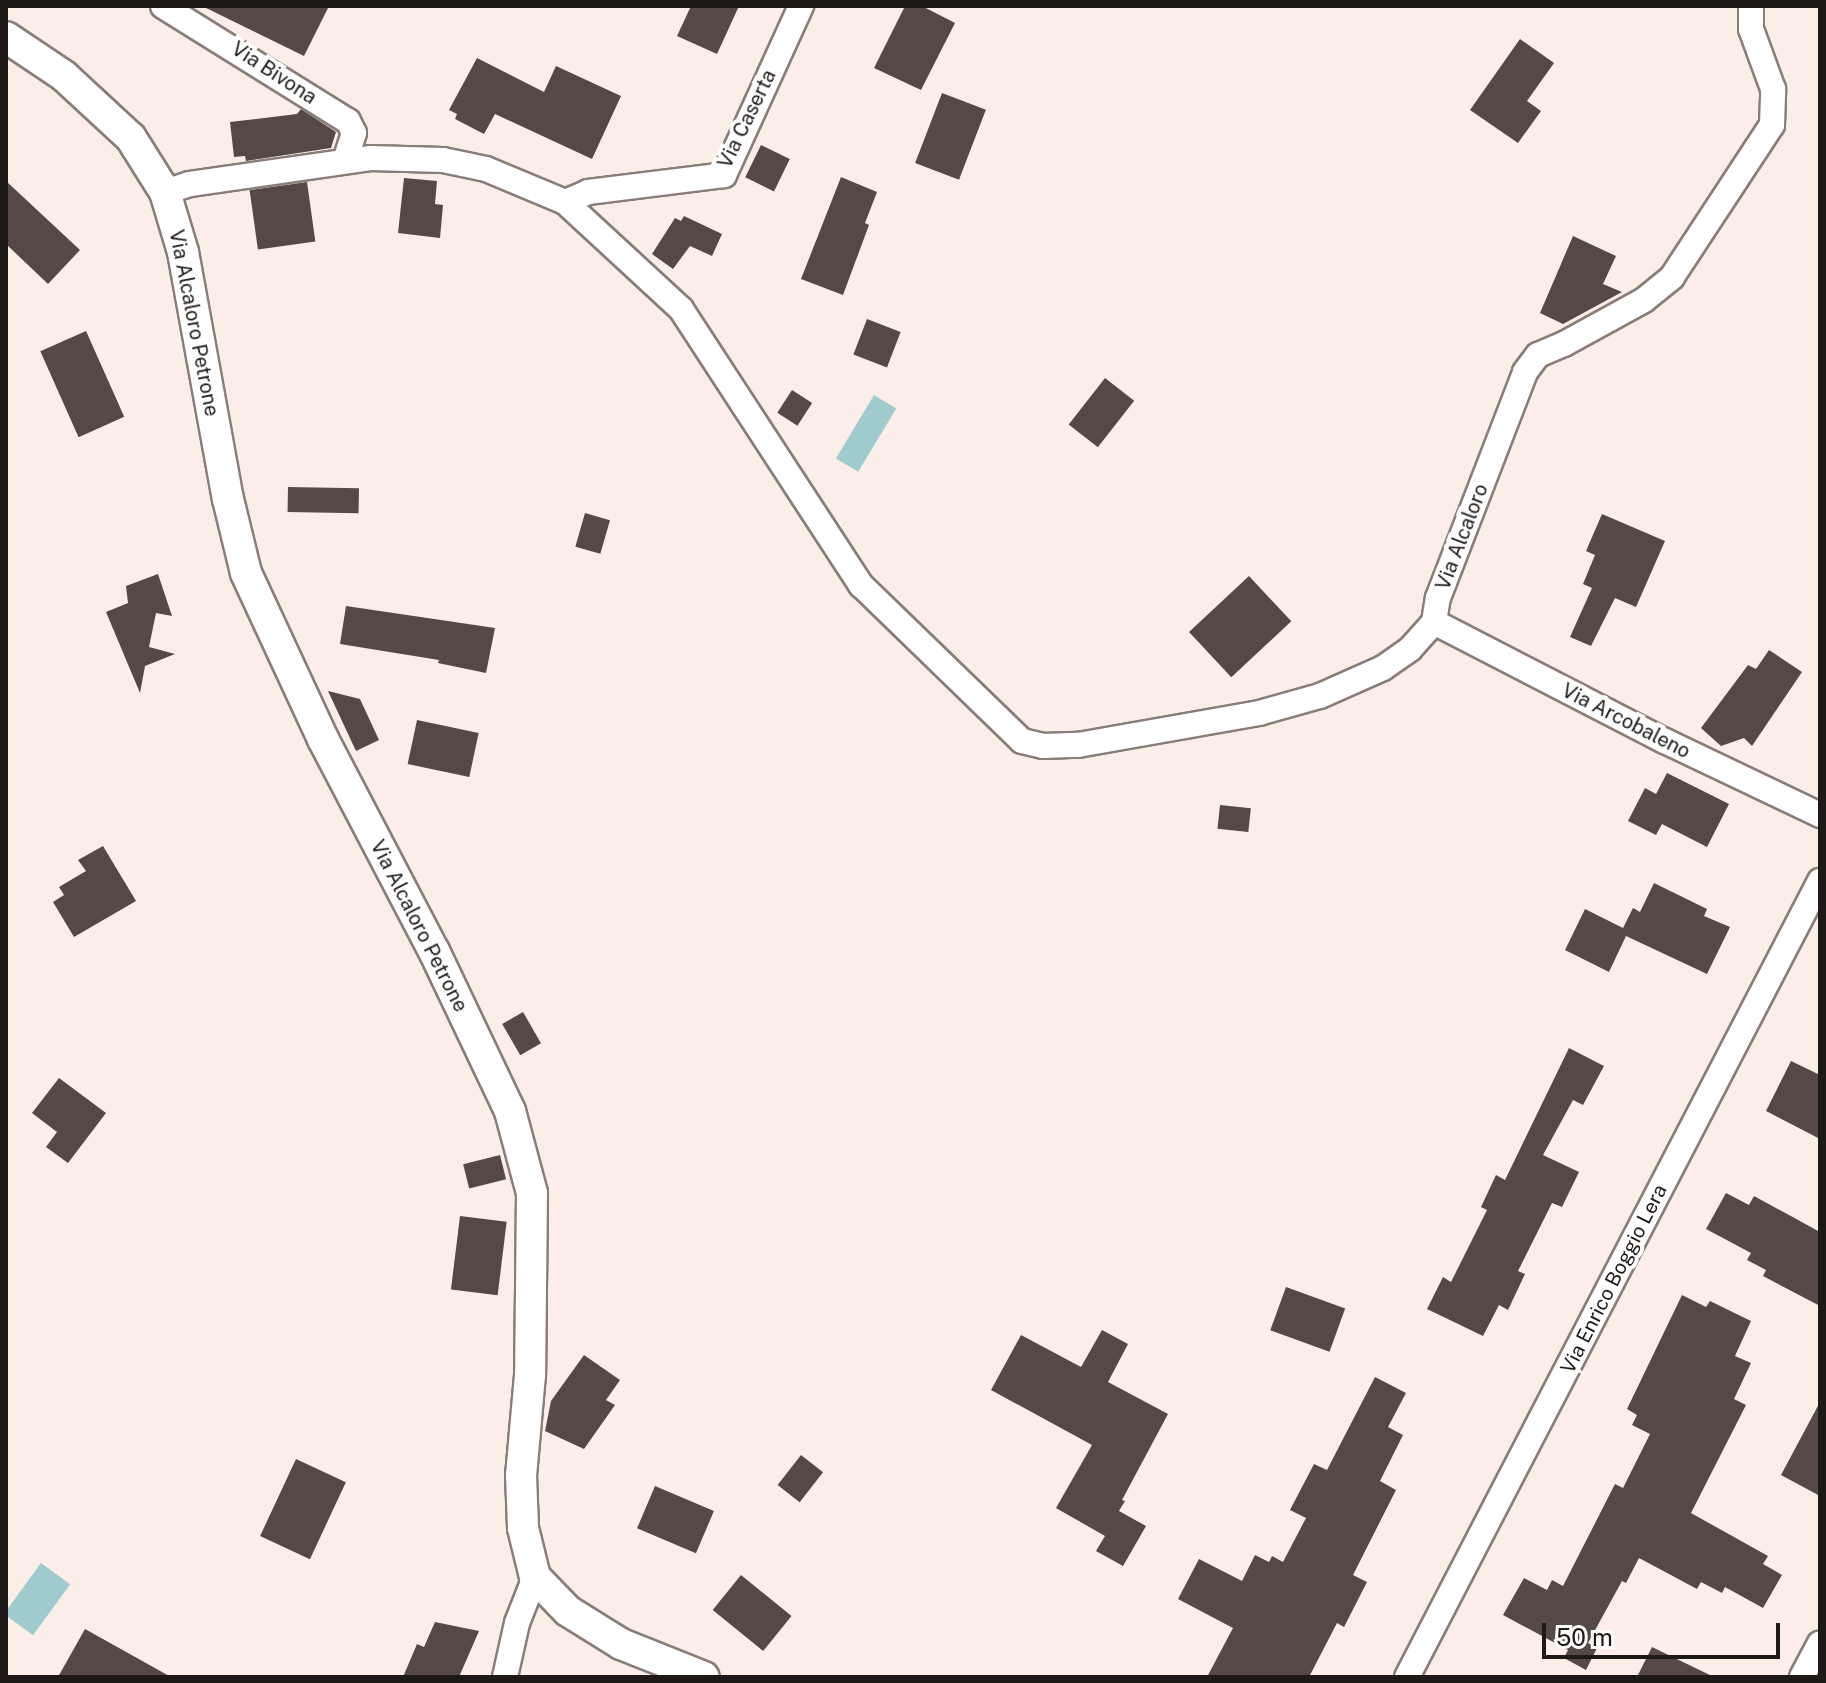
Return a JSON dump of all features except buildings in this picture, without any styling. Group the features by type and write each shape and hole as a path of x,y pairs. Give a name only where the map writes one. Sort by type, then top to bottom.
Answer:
{"street":[{"name":"Via Bivona","path":"163,6 348,121 354,133 345,160"},
{"name":"Via Caserta","path":"565,202 588,192 724,175 801,6"},
{"name":"Via Alcaloro","path":"565,202 681,309 861,585 1022,741 1043,746 1078,745 1259,713 1320,696 1383,668 1410,649 1434,622 1438,598 1525,372 1538,355 1644,300 1672,277 1772,125 1773,89 1751,29 1751,6"},
{"name":"Via Alcaloro Petrone","path":"6,37 64,76 131,138 165,192 183,252 228,499 246,573 323,739 434,951 510,1111 532,1193 530,1375 521,1475 523,1528 535,1577"},
{"path":"165,192 190,184 345,160 443,160 486,169 565,202"},
{"name":"Via Arcobaleno","path":"1434,622 1665,741 1820,815"},
{"name":"Via Enrico Boggio Lera","path":"1407,1677 1820,881"},
{"path":"505,1677 517,1623 535,1577 568,1611 621,1644 704,1677"},
{"path":"1802,1677 1820,1643"}],"water":[{"path":"874,395 896,408 858,472 836,458"},
{"path":"41,1563 70,1584 33,1635 6,1615 6,1611"}]}
